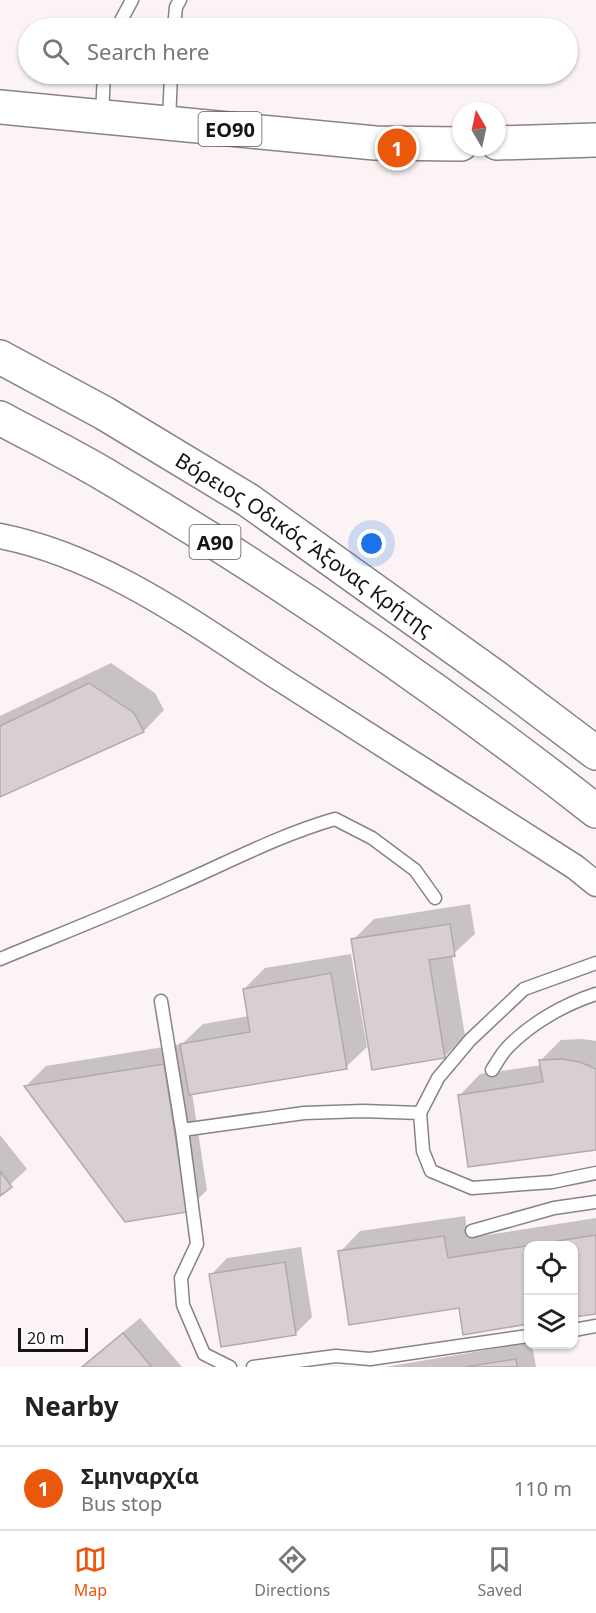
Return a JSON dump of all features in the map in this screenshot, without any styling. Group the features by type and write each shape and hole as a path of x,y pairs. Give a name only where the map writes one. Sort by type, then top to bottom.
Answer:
{"main road":[{"name":"ΕΟ90","path":"0,107 375,143 452,144"},
{"path":"506,143 596,140"},
{"name":"Βόρειος Οδικός Άξονας Κρήτης","path":"0,357 104,413 248,500 498,679 596,753"},
{"name":"Α90","path":"0,418 110,477 276,580 422,680 596,811"},
{"path":"0,441 103,493 278,601 422,680"}],"street":[{"path":"0,536 53,550 90,565 170,608 565,861 596,884"}],"lane":[{"path":"122,18 132,0"},
{"path":"175,18 180,0"},
{"path":"101,117 103,84"},
{"path":"169,123 171,84"},
{"path":"0,959 146,899 268,844 335,819 372,838 415,870 435,898"},
{"path":"596,963 524,989 470,1040 438,1078 420,1113 423,1151 431,1170 472,1188 552,1182 596,1173"},
{"path":"492,1070 506,1049 522,1034 575,1001 596,994"},
{"path":"161,1001 182,1130 197,1244 181,1278 183,1305 204,1354 230,1367"},
{"path":"182,1130 304,1113 363,1111 420,1113"},
{"path":"472,1231 554,1208 596,1202"},
{"path":"578,1329 596,1326"},
{"path":"253,1367 336,1356 370,1359 524,1337"}],"building":[{"path":"89,683 134,713 144,732 0,797 0,726"},
{"path":"450,924 455,956 429,960 445,1058 372,1070 351,939"},
{"path":"331,973 347,1069 189,1095 180,1044 250,1032 243,989"},
{"path":"561,1059 580,1062 596,1069 596,1150 468,1167 458,1095 543,1082 539,1060"},
{"path":"164,1064 187,1212 125,1222 24,1086"},
{"path":"0,1171 12,1187 0,1196"},
{"path":"596,1235 596,1314 578,1316 578,1241 557,1241"},
{"path":"444,1236 448,1258 524,1246 524,1325 463,1335 459,1308 349,1325 338,1251"},
{"path":"285,1262 296,1335 221,1347 209,1274"},
{"path":"123,1333 152,1367 82,1367"},
{"path":"516,1359 517,1367 464,1367"}],"place":[{"name":"Σμηναρχία","path":"397,148"}]}
